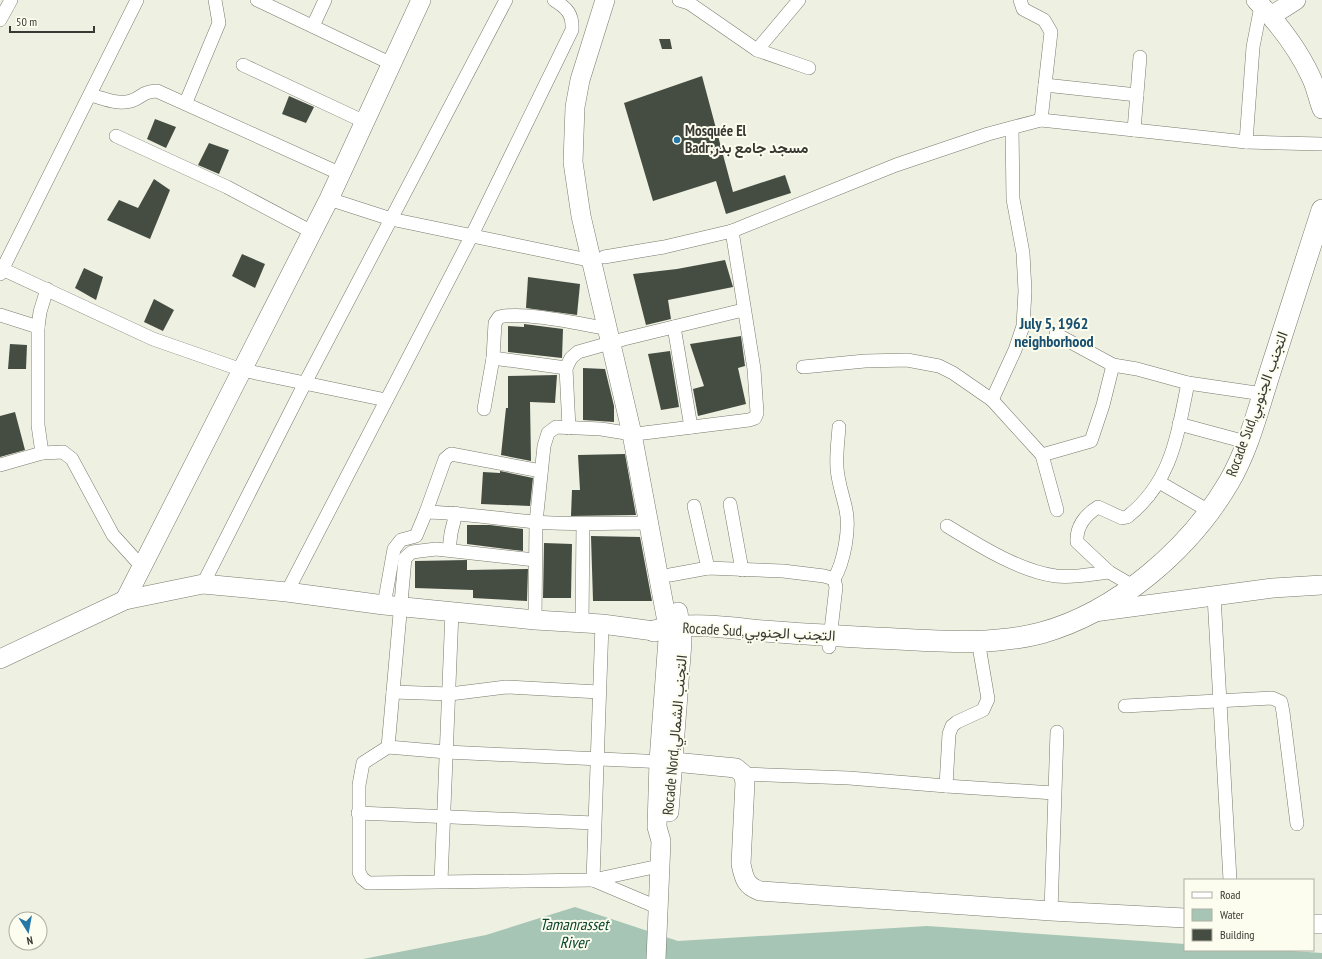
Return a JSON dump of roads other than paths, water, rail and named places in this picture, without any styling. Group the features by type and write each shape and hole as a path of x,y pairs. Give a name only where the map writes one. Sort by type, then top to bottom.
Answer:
{"main road":[{"name":"Rocade Sud,التجنب الجنوبي","path":"830,641 958,642 1009,639 1040,633 1065,625 1093,612 1133,586 1163,562 1209,510 1228,483 1246,442 1263,394 1322,210"},
{"name":"Rocade Sud,التجنب الجنوبي","path":"671,633 830,641 980,652 1035,644 1067,636 1121,608 1170,570 1195,546 1216,521 1235,491 1253,458 1266,428 1322,247"}],"street":[{"path":"0,20 11,0"},
{"path":"137,0 1,270 47,289 153,339 242,370 386,400"},
{"path":"186,102 219,23 215,0"},
{"path":"257,0 392,64"},
{"path":"313,26 325,0"},
{"path":"126,600 329,199 421,0"},
{"path":"203,584 305,384 506,0"},
{"path":"287,592 471,237 572,30 572,18 566,7 554,0"},
{"path":"598,259 576,189 573,134 580,80 606,0"},
{"path":"616,0 592,79 584,130 586,181 598,259 670,575 671,633"},
{"path":"679,0 689,3 757,50 809,68"},
{"path":"757,50 800,0"},
{"path":"1020,0 1023,9 1044,20 1051,32 1041,120"},
{"path":"1263,7 1296,0"},
{"path":"1263,7 1293,48 1311,78 1322,109"},
{"path":"1246,142 1253,47 1263,7"},
{"path":"1134,130 1140,57"},
{"path":"243,65 365,122"},
{"path":"1045,85 1137,96"},
{"path":"90,94 116,102 131,101 146,92 157,91 186,102 341,174"},
{"path":"329,199 391,219 471,237 598,259 664,247 732,231 896,165 988,134 1041,120 1246,142 1322,144"},
{"path":"992,400 1015,350 1023,326 1025,291 1023,253 1013,199 1012,128"},
{"path":"116,136 226,187 312,232"},
{"path":"535,620 536,522 544,446 548,433 556,427 601,429 638,433 749,420 755,418 757,413 754,369 743,310 732,231"},
{"path":"42,453 38,425 38,327 40,312 47,289"},
{"path":"568,428 566,368 571,358 578,352 615,336 674,326 743,310"},
{"path":"0,315 38,327"},
{"path":"484,409 493,358 495,324 499,317 508,315 559,320 615,336"},
{"path":"674,326 691,427"},
{"path":"1056,334 1114,365 1137,369 1188,383 1263,394"},
{"path":"493,358 566,368"},
{"path":"803,367 865,361 907,360 939,366 953,373 992,400 1042,455 1057,510"},
{"path":"1042,455 1091,441 1114,365"},
{"path":"1133,586 1109,572 1077,542 1077,530 1084,519 1098,507 1122,518 1127,517 1151,495 1171,457 1188,383"},
{"path":"1179,424 1246,442"},
{"path":"830,641 836,588 834,579 841,568 845,547 846,511 839,488 837,467 839,427"},
{"path":"638,433 649,522 671,633"},
{"path":"0,465 42,453 63,452 72,459 114,534 142,567"},
{"path":"388,747 393,692 392,605 394,549 401,540 416,536 445,459 451,454 541,471"},
{"path":"1159,482 1209,510"},
{"path":"730,504 742,570"},
{"path":"694,506 708,568"},
{"path":"426,512 456,513 536,522 584,524 649,522"},
{"path":"449,550 456,513"},
{"path":"582,623 584,524"},
{"path":"946,526 991,552 1020,565 1055,576 1079,576 1109,572"},
{"path":"392,605 405,558 412,552 436,549 535,560"},
{"path":"670,575 708,568 783,571 824,576 834,579"},
{"path":"0,659 126,600 203,584 535,620 602,624 671,633"},
{"path":"1093,612 1273,588 1322,585"},
{"path":"1214,596 1230,879"},
{"path":"441,881 446,752 450,694 452,611"},
{"path":"593,880 602,624"},
{"name":"Rocade Nord,التجنب الشمالي","path":"656,959 657,907 661,842 667,832 667,762 671,633"},
{"path":"946,786 949,734 952,726 983,710 988,699 980,652"},
{"path":"393,692 450,694 506,687 599,692"},
{"path":"1125,706 1272,698 1281,702 1297,824"},
{"path":"1051,911 1057,732"},
{"path":"659,866 593,880 368,883 362,878 359,872 359,778 363,763 388,747 446,752 667,762 736,768 743,774 849,778 1054,793"},
{"path":"743,774 746,791 741,864 743,875 751,887 760,891 1051,911 1184,918"},
{"path":"358,813 594,823"},
{"path":"593,880 657,907"}],"water":[{"name":"Tamanrasset River","path":"575,907 678,941 927,926 1184,944 1184,951 1293,951 1322,953 1322,959 363,959 486,935"}],"place":[{"name":"Mosquée El Badr;مسجد جامع بدر","path":"677,140"}],"district":[{"name":"July 5, 1962 neighborhood","path":"1054,332"}]}
